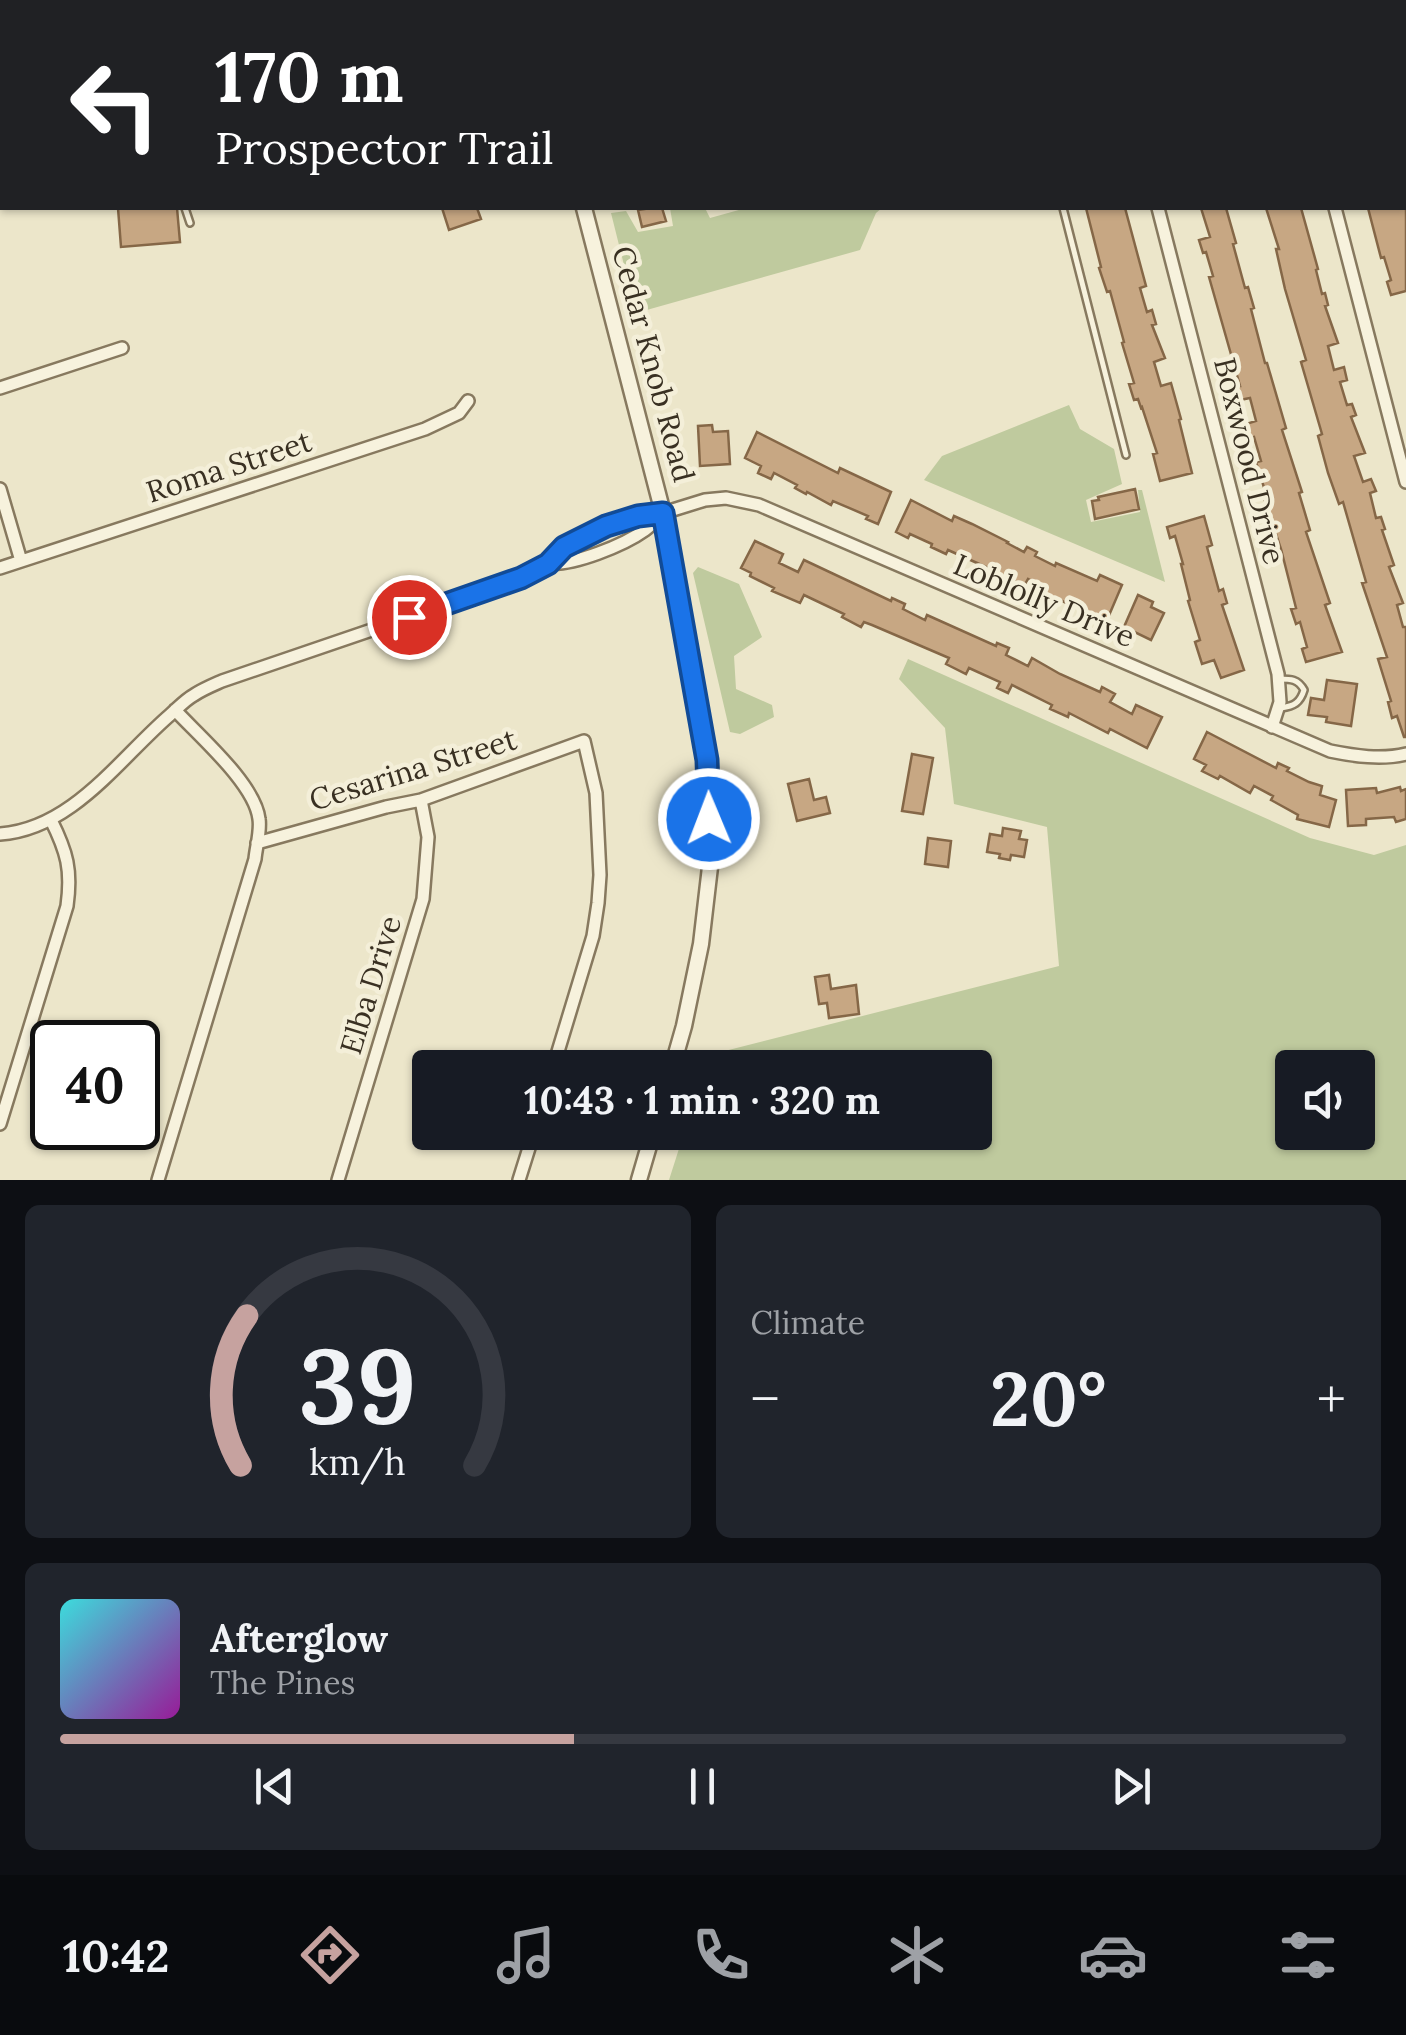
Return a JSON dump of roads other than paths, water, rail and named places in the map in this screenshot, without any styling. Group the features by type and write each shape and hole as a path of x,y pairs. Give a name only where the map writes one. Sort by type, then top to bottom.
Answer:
{"street":[{"name":"Cedar Knob Road","path":"585,210 663,513 707,760 710,867 700,944 677,1050"},
{"name":"Boxwood Drive","path":"1159,210 1279,679 1280,702 1272,726"},
{"path":"1336,210 1406,482"},
{"path":"0,388 122,348"},
{"name":"Roma Street","path":"0,568 424,429 459,413 468,402"},
{"path":"0,489 22,561"},
{"name":"Loblolly Drive","path":"663,513 726,498 759,504 1330,750 1359,756 1406,754"},
{"path":"548,564 580,560 645,530 663,513"},
{"path":"0,834 51,820 87,794 192,696 222,681 521,578 548,564 564,547 606,526 663,513"},
{"path":"158,1180 254,859 260,820 241,780 176,710"},
{"name":"Cesarina Street","path":"256,843 421,800 584,741 596,792 598,903 593,936 559,1050"},
{"name":"Elba Drive","path":"338,1180 424,899 428,837 421,800"},
{"path":"0,1124 71,878 67,857 51,820"},
{"path":"524,1178 530,1150"},
{"path":"639,1180 648,1150"}],"lane":[{"path":"187,210 190,223"},
{"path":"1065,210 1126,455"},
{"path":"1278,709 1291,707 1304,690 1291,679 1279,679"}]}
